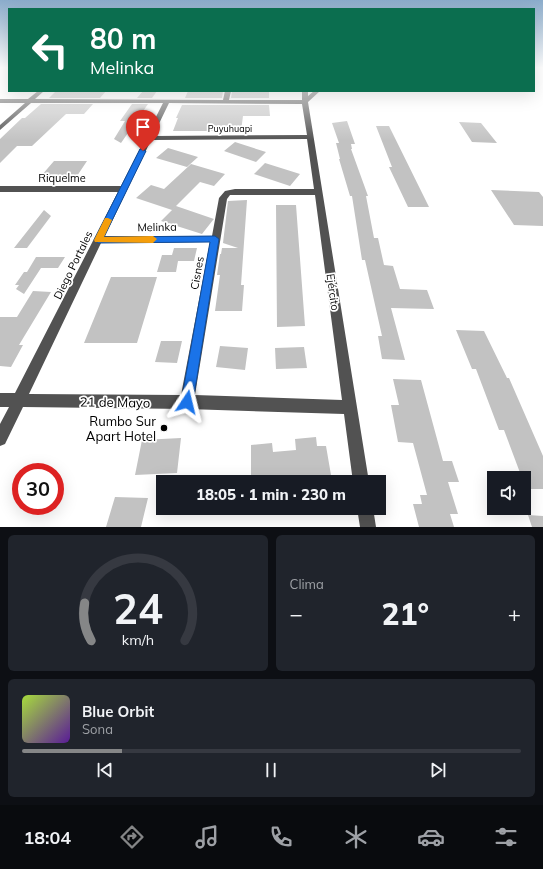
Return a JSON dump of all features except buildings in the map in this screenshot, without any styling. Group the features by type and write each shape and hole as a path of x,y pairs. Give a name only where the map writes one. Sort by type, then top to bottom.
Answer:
{"street":[{"path":"0,128 40,92"},
{"path":"226,101 228,92"},
{"path":"0,101 226,101 305,96 315,92"},
{"name":"Ejército","path":"305,96 360,475"},
{"name":"Diego Portales","path":"0,439 167,101"},
{"name":"Puyuhuapi","path":"149,138 310,137"},
{"name":"Riquelme","path":"0,189 124,189"},
{"name":"Cisnes","path":"187,402 223,198 228,193 244,191 319,192"},
{"name":"Melinka","path":"98,240 215,239"},
{"name":"21 de Mayo","path":"0,400 187,402 350,407"},
{"path":"366,515 368,527"}],"slow traffic":[{"path":"108,220 98,240 153,239"}],"place":[{"name":"Rumbo Sur Apart Hotel","path":"164,428"}],"route":[{"path":"143,151 98,240 215,239 187,402"}]}
